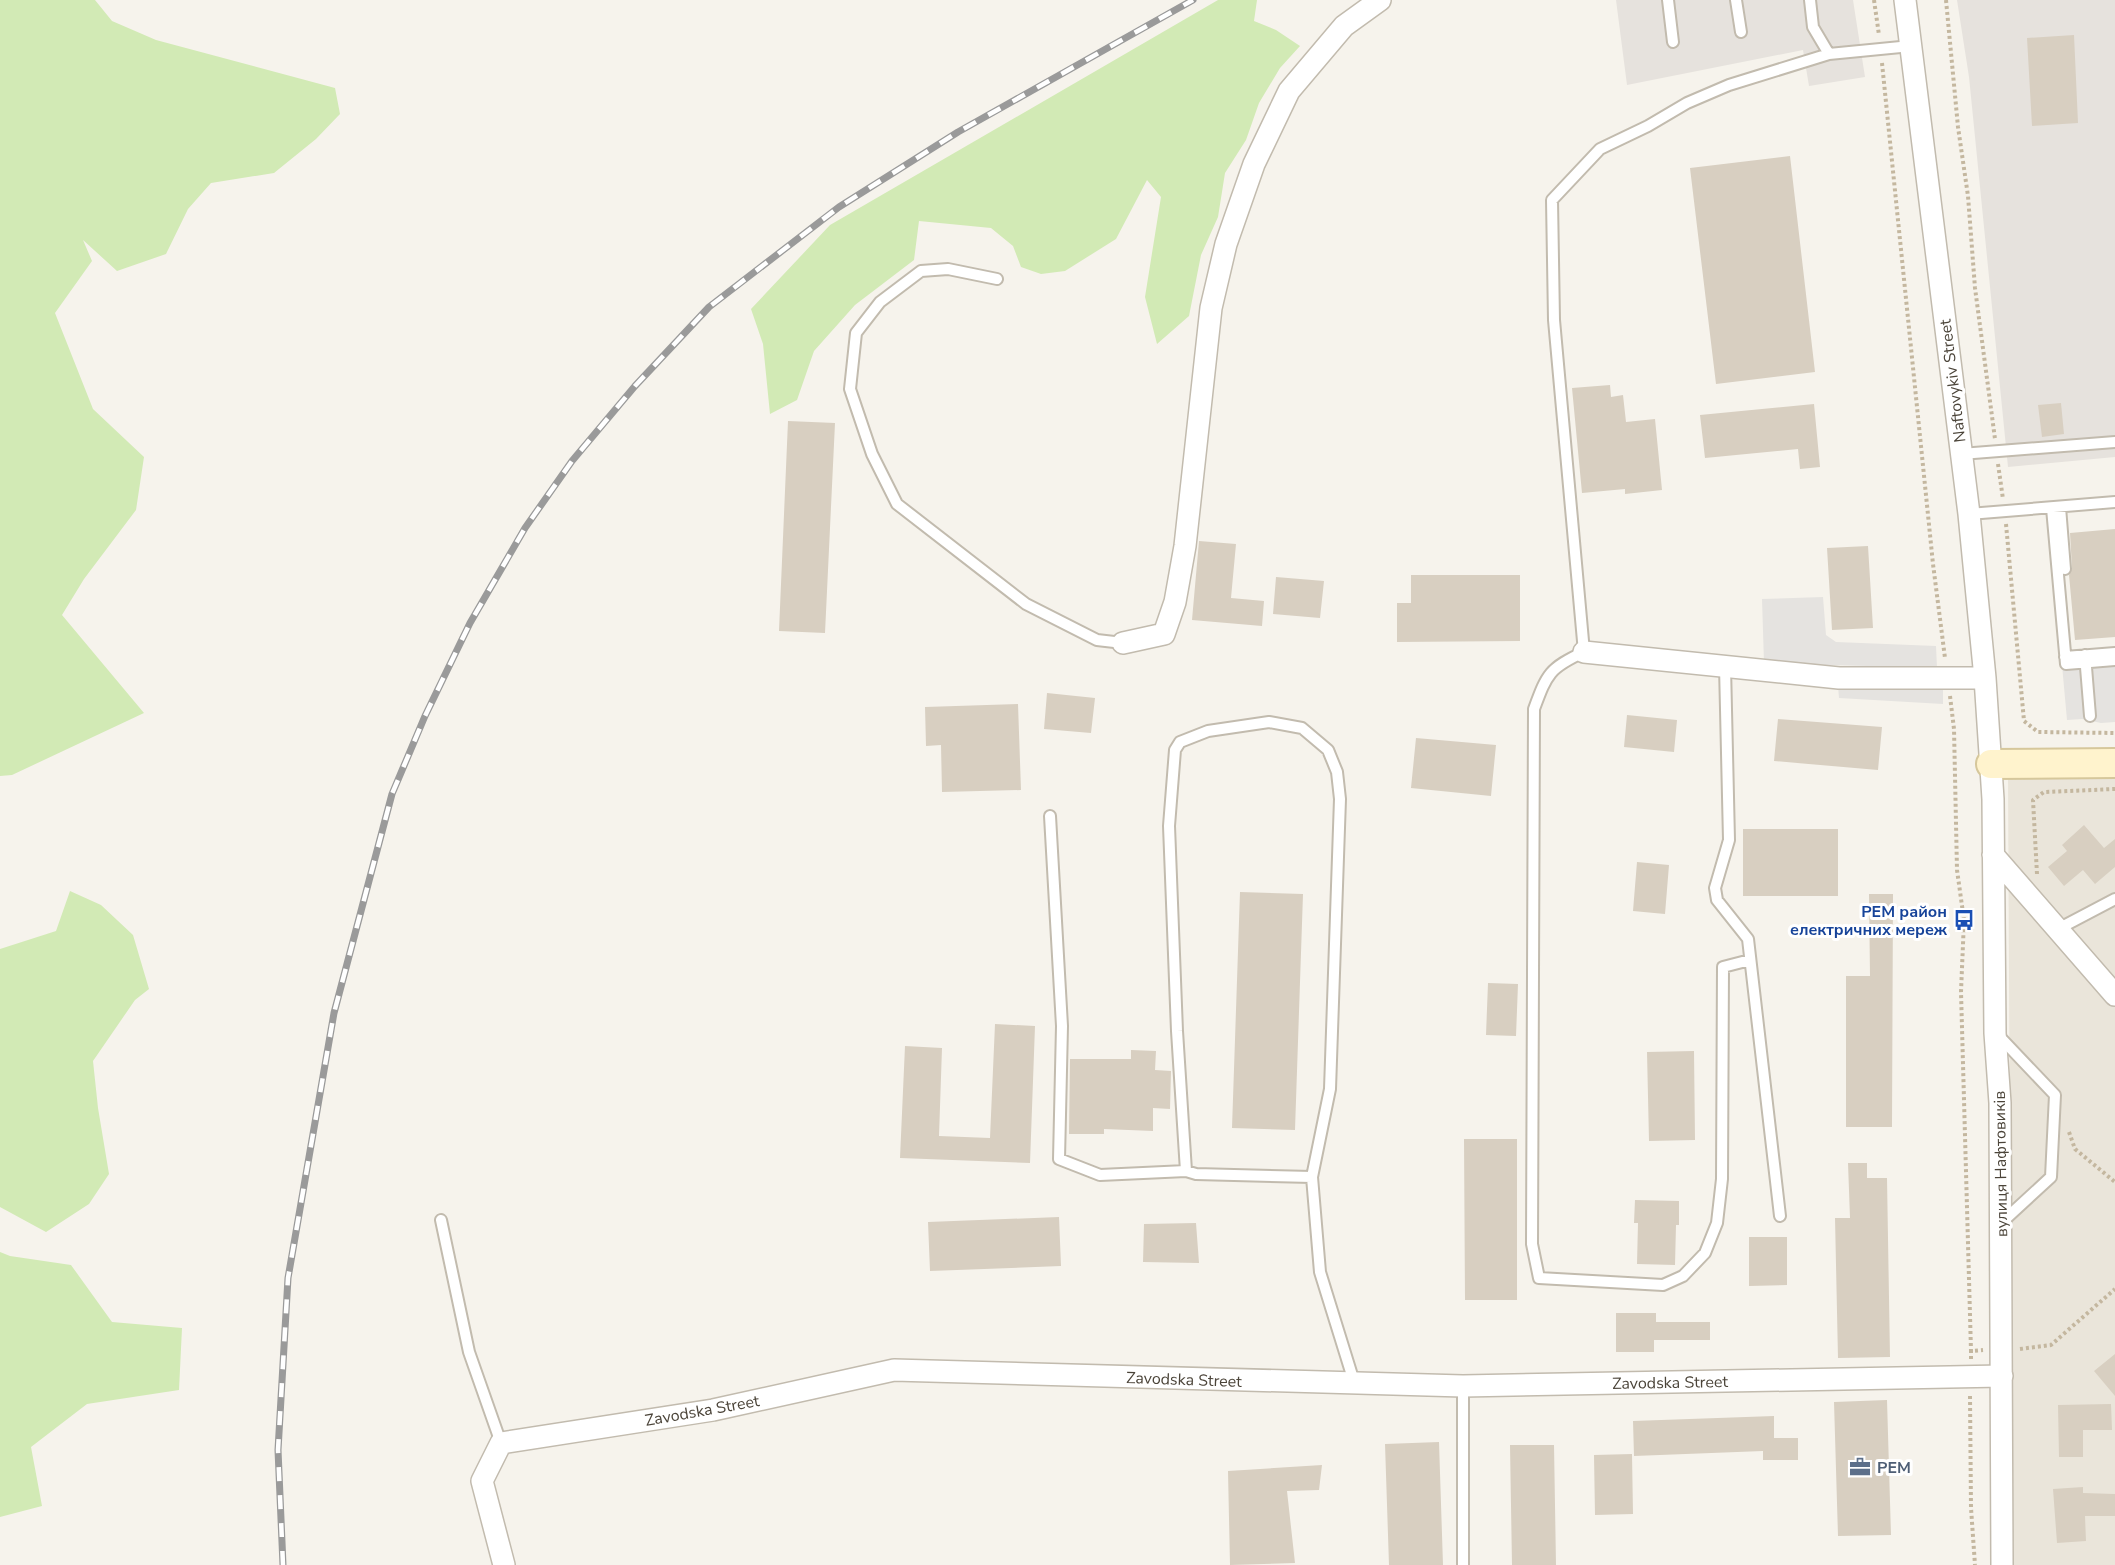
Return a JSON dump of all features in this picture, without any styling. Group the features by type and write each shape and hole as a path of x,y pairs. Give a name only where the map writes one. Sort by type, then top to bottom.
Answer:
{"main road":[{"path":"1991,764 2112,761"}],"street":[{"path":"1123,643 1164,634 1175,602 1185,546 1211,308 1226,244 1254,164 1288,91 1344,26 1380,0"},
{"name":"Naftovykiv Street","path":"1905,0 1969,514 1991,764"},
{"path":"1584,652 1839,678 1985,678"},
{"name":"вулиця Нафтовиків","path":"1991,764 1995,1033 2000,1103 2002,1565"},
{"path":"1993,855 2115,995"},
{"name":"Zavodska Street","path":"501,1443 713,1410 894,1370 1463,1386 2002,1376"},
{"path":"501,1443 482,1481 504,1565"}],"lane":[{"path":"1668,0 1673,42"},
{"path":"1736,0 1741,32"},
{"path":"1810,0 1813,27 1829,54"},
{"path":"1750,960 1723,967 1722,1179 1717,1223 1704,1253 1683,1276 1663,1285 1539,1278 1532,1244 1534,709 1546,677 1564,661 1584,652 1554,320 1552,200 1600,149 1648,126 1687,103 1729,85 1829,54 1911,46"},
{"path":"997,279 948,269 921,271 880,302 856,333 850,389 872,454 897,504 1026,604 1097,640 1123,643"},
{"path":"1961,454 2115,442"},
{"path":"1969,514 2115,502"},
{"path":"2056,508 2068,657 2066,664 2115,653"},
{"path":"2085,659 2115,660"},
{"path":"2085,659 2090,716"},
{"path":"1725,666 1730,840 1715,888 1717,900 1748,939 1780,1216"},
{"path":"1186,1171 1177,1031 1169,838 1175,750 1180,742 1208,731 1269,722 1302,729 1328,750 1337,772 1340,799 1330,1089 1312,1178 1320,1272 1355,1384"},
{"path":"1050,816 1062,1026 1059,1159 1100,1175 1186,1171 1196,1174 1312,1178"},
{"path":"2058,929 2115,899"},
{"path":"1995,1033 2055,1095 2051,1177 2001,1223"},
{"path":"441,1220 469,1352 501,1443"},
{"path":"1463,1386 1463,1565"}],"path":[{"path":"1874,0 1933,564 1954,729 1957,870 1965,920 1961,992 1971,1351"},
{"path":"1946,0 1958,127 1968,196 1975,288 2005,512 2024,722 2038,732 2115,733"},
{"path":"2038,883 2033,800 2044,792 2115,789"},
{"path":"2055,1095 2075,1149 2115,1182"}],"shaded area":[{"path":"1616,0 1853,0 1865,77 1809,86 1803,50 1627,85"},
{"path":"1957,0 2115,0 2115,457 2008,467 1969,77"},
{"path":"1823,597 1826,635 1836,642 1936,646 1937,668 1764,663 1762,599"},
{"path":"2115,660 2115,722 2067,720 2062,665"},
{"path":"1838,686 1943,687 1943,704 1839,698"},
{"path":"2115,774 2115,1565 2012,1565 2008,777"}],"green space":[{"path":"0,0 95,0 112,21 156,40 335,88 340,114 316,139 274,173 211,183 188,209 166,254 117,271 83,240 92,261 55,313 93,409 144,457 136,510 84,579 62,615 144,713 12,775 0,776"},
{"path":"1218,0 1257,0 1254,21 1276,30 1300,46 1280,68 1259,103 1246,140 1225,173 1218,217 1201,255 1189,316 1157,344 1145,297 1161,197 1147,180 1116,239 1065,271 1041,274 1021,267 1013,246 991,228 919,221 914,260 855,305 814,351 797,400 770,414 763,344 751,309 830,225"},
{"path":"70,891 101,905 133,935 149,989 135,1000 93,1061 109,1174 89,1204 46,1232 0,1207 0,949 56,931"},
{"path":"0,1252 10,1256 71,1265 112,1322 182,1328 179,1390 87,1404 31,1447 42,1506 0,1517"}],"building":[{"path":"2074,35 2078,123 2032,126 2027,38"},
{"path":"1790,156 1815,372 1716,384 1690,168"},
{"path":"1610,385 1611,397 1623,395 1626,422 1655,419 1662,490 1625,494 1625,489 1582,493 1572,388"},
{"path":"2061,403 2064,434 2042,437 2038,405"},
{"path":"1814,404 1820,467 1800,469 1798,449 1705,458 1700,415"},
{"path":"788,421 835,423 825,633 779,631"},
{"path":"2115,529 2115,637 2075,640 2069,575 2072,568 2070,533"},
{"path":"1199,541 1236,544 1231,598 1264,601 1262,626 1192,620"},
{"path":"1868,546 1873,628 1832,630 1827,548"},
{"path":"1411,575 1520,575 1520,641 1397,642 1397,603 1411,603"},
{"path":"1276,577 1324,581 1320,618 1273,614"},
{"path":"1047,693 1095,698 1091,733 1044,729"},
{"path":"1018,704 1021,790 942,792 941,745 926,746 925,707"},
{"path":"1627,715 1677,720 1674,752 1624,747"},
{"path":"1778,719 1882,727 1878,770 1774,761"},
{"path":"1416,738 1496,745 1491,796 1411,788"},
{"path":"2084,825 2104,848 2115,839 2115,867 2095,884 2083,870 2064,886 2048,867 2067,851 2062,845"},
{"path":"1743,829 1838,829 1838,896 1743,896"},
{"path":"1637,862 1669,865 1665,914 1633,911"},
{"path":"1240,892 1303,894 1295,1130 1232,1128"},
{"path":"1869,894 1893,894 1892,1127 1846,1127 1846,976 1870,976"},
{"path":"1488,983 1518,984 1516,1036 1486,1035"},
{"path":"995,1024 1035,1026 1030,1163 900,1158 905,1046 942,1048 939,1136 990,1138"},
{"path":"1131,1050 1156,1051 1155,1070 1171,1071 1170,1109 1153,1108 1153,1131 1104,1129 1104,1134 1069,1134 1070,1059 1131,1059"},
{"path":"1694,1051 1695,1140 1649,1141 1647,1052"},
{"path":"1464,1139 1517,1139 1517,1300 1465,1300"},
{"path":"1848,1163 1867,1163 1867,1178 1887,1178 1890,1357 1838,1358 1835,1218 1850,1218"},
{"path":"1635,1200 1679,1201 1675,1265 1637,1264 1638,1223 1634,1223"},
{"path":"1059,1217 1061,1266 930,1271 928,1222"},
{"path":"1196,1223 1199,1263 1143,1262 1144,1224"},
{"path":"1749,1237 1787,1237 1787,1285 1749,1286"},
{"path":"1616,1313 1656,1313 1656,1322 1710,1322 1710,1340 1654,1340 1654,1352 1616,1352"},
{"path":"2115,1354 2115,1396 2094,1371"},
{"path":"1887,1400 1891,1535 1838,1536 1834,1402"},
{"path":"2111,1404 2112,1430 2083,1430 2083,1457 2059,1457 2058,1405"},
{"path":"1774,1416 1774,1438 1798,1438 1798,1460 1763,1460 1763,1451 1634,1456 1633,1421"},
{"path":"1439,1442 1443,1565 1389,1565 1385,1444"},
{"path":"1510,1445 1554,1445 1556,1565 1512,1565"},
{"path":"1632,1454 1633,1514 1595,1515 1594,1455"},
{"path":"1322,1465 1319,1490 1287,1491 1295,1563 1230,1565 1228,1471"},
{"path":"2083,1487 2083,1493 2115,1494 2115,1516 2085,1516 2086,1541 2057,1543 2053,1489"}],"railway":[{"path":"283,1565 278,1450 288,1278 334,1013 392,794 425,716 470,623 525,528 572,461 635,386 709,307 839,207 958,132 1193,0"}],"place":[{"name":"РЕМ район електричних мереж","path":"1964,920"},
{"name":"РЕМ","path":"1860,1467"}]}
